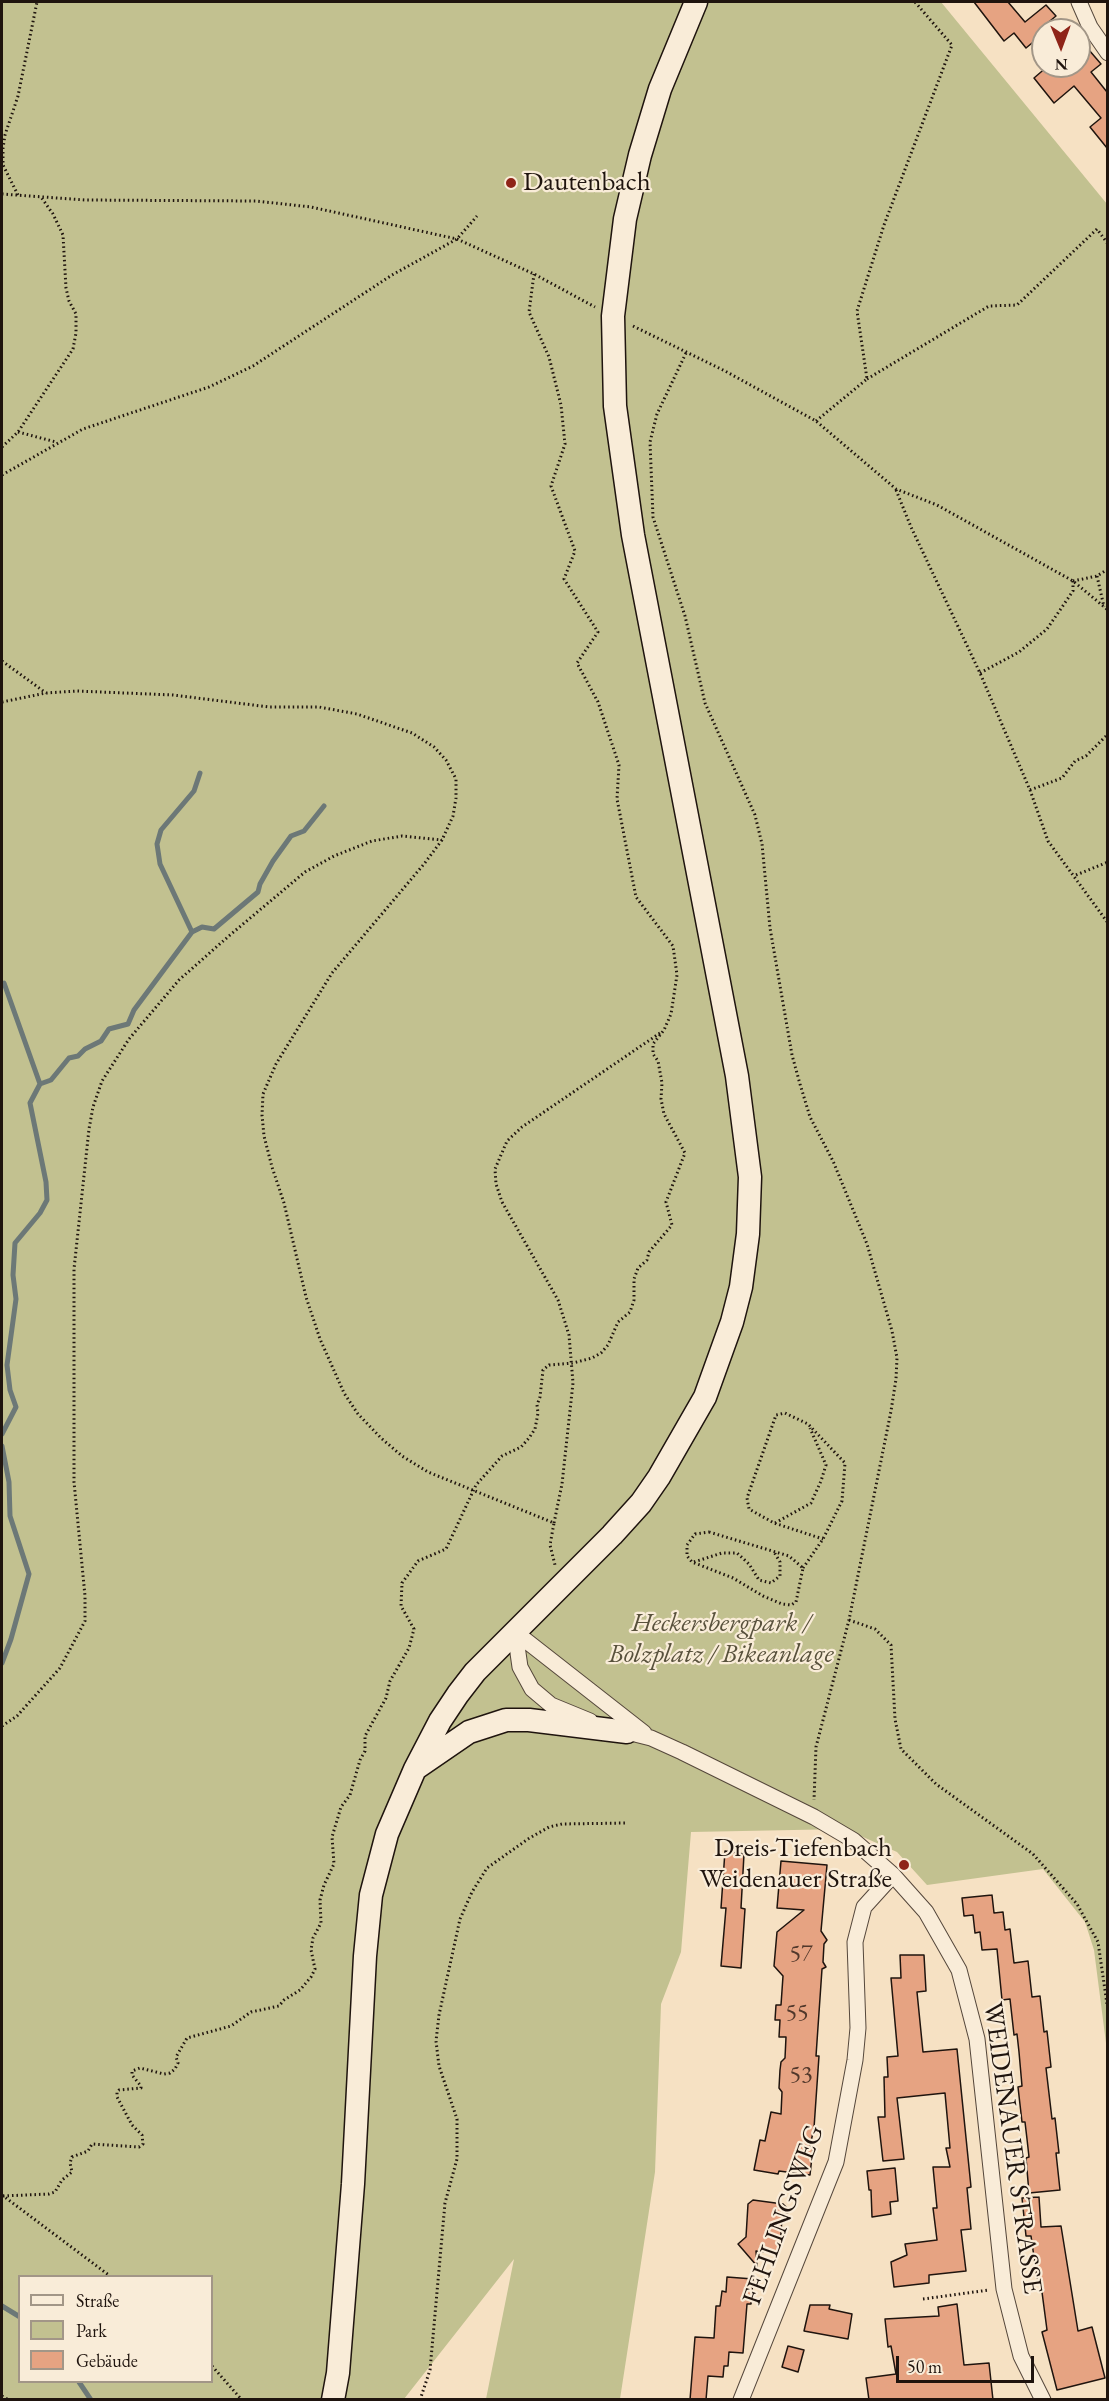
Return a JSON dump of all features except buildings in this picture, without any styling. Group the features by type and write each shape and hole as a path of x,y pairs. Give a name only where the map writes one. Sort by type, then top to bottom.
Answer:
{"street":[{"path":"333,2400 338,2373 353,2184 365,1956 371,1895 387,1834 415,1769 440,1721 458,1694 475,1672 641,1503 678,1448 705,1397 732,1322 741,1287 748,1234 750,1177 739,1086 633,535 615,406 613,316 624,228 640,155 660,88 696,2"},
{"path":"1079,2 1090,27 1107,53"},
{"name":"WEIDENAUER STRASSE","path":"515,1632 523,1673 532,1689 550,1705 588,1721 651,1738 814,1816 852,1840 893,1875 926,1912 959,1970 977,2039 1004,2289 1021,2356 1043,2400"},
{"name":"WEIDENAUER STRASSE","path":"515,1632 651,1738"},
{"path":"415,1769 469,1732 506,1720 529,1720 627,1732"},
{"name":"FEHLINGSWEG","path":"741,2400 836,2162 850,2096 858,2028 855,1942 864,1907 893,1875"}],"path":[{"path":"18,195 3,165 3,148 18,96 37,2"},
{"path":"867,379 857,311 884,225 952,45 915,2"},
{"path":"2,194 85,200 256,201 311,207 457,239 534,274 725,371 816,421 896,489 937,505 1073,581 1106,609"},
{"path":"2,447 18,432 73,349 76,333 76,314 69,301 66,288 63,235 53,214 40,197"},
{"path":"2,475 83,429 208,387 253,366 392,275 457,239 477,216"},
{"path":"816,421 867,379 989,306 1017,305 1097,229 1107,244"},
{"path":"2,2196 55,2192 62,2180 71,2176 72,2157 88,2151 92,2144 139,2147 143,2144 142,2135 132,2125 117,2097 119,2090 141,2088 132,2075 132,2071 140,2068 164,2074 170,2073 178,2063 176,2057 187,2038 231,2026 251,2012 279,2006 300,1990 312,1977 315,1969 311,1950 313,1938 321,1923 320,1900 334,1864 332,1837 341,1807 350,1795 360,1760 365,1751 365,1736 381,1711 390,1681 409,1648 414,1629 401,1606 402,1583 418,1561 446,1549 476,1485 501,1456 521,1447 535,1429 543,1370 549,1365 573,1363 601,1353 608,1345 618,1322 630,1312 634,1300 634,1279 638,1268 647,1260 649,1252 672,1225 666,1202 685,1153 663,1114 658,1061 653,1054 653,1044 664,1030 671,1014 677,975 673,946 636,897 617,799 619,765 598,702 577,663 598,632 564,579 575,551 551,486 565,444 561,405 549,357 529,312 534,274"},
{"path":"686,352 657,414 650,442 653,517 685,616 705,704 755,815 762,844 770,928 792,1055 810,1118 833,1161 867,1244 892,1331 897,1358 891,1411 849,1620 816,1747 814,1816"},
{"path":"18,432 57,443"},
{"path":"896,489 980,673 1030,789 1048,841 1107,923"},
{"path":"1073,581 1097,576 1107,568"},
{"path":"1097,576 1106,609"},
{"path":"980,673 1019,652 1047,629 1073,591 1073,581"},
{"path":"2,661 46,693"},
{"path":"2,702 46,693 77,691 173,695 269,706 318,707 386,722 412,733 434,747 446,760 456,779 456,798 453,816 442,840 332,973 276,1064 263,1094 262,1115 272,1167 284,1203 306,1297 320,1339 344,1393 358,1414 402,1456 428,1472 554,1523"},
{"path":"1030,789 1062,778 1075,761 1086,756 1107,734"},
{"path":"2,1726 17,1716 60,1668 86,1621 86,1596 74,1482 74,1269 89,1129 93,1107 102,1082 129,1039 179,980 305,873 334,856 372,841 402,836 442,840"},
{"path":"1075,876 1107,862"},
{"path":"561,1584 550,1545 567,1444 573,1363 569,1335 558,1300 502,1202 496,1184 495,1169 507,1141 522,1127 664,1030"},
{"path":"803,1569 789,1556 709,1532 695,1534 687,1545 687,1556 692,1562 733,1578 763,1596 791,1605 796,1602 803,1569 823,1539 842,1501 845,1463 808,1424 785,1413 776,1415 747,1498 749,1509 774,1523 823,1539"},
{"path":"774,1523 811,1503 826,1465 808,1424"},
{"path":"692,1562 722,1553 737,1552 749,1564 759,1580 771,1583 780,1576 780,1562 774,1551"},
{"path":"849,1620 876,1629 891,1645 896,1719 901,1749 936,1784 1032,1854 1077,1904 1098,1942 1107,2011"},
{"path":"420,2400 430,2370 445,2203 457,2159 457,2119 439,2066 436,2041 439,2015 460,1919 472,1892 487,1868 528,1839 549,1827 562,1824 627,1823"},
{"path":"2,2196 107,2275"},
{"path":"923,2299 1004,2289"},
{"path":"213,2367 242,2400"},
{"path":"2,2396 9,2400"}],"green space":[{"name":"Heckersbergpark / Bolzplatz / Bikeanlage","path":"2,2 941,2 1107,204 1107,2129 1106,2043 1094,1950 1085,1922 1043,1869 927,1885 897,1852 845,1829 691,1832 681,1952 661,2004 655,2172 620,2399 486,2399 514,2259 404,2399 2,2400"}],"waterway":[{"path":"192,932 160,864 157,844 161,830 194,791 200,773"},
{"path":"40,1084 51,1080 69,1058 78,1056 85,1049 101,1041 109,1029 128,1024 134,1010 192,932 202,927 214,929 258,892 273,861 291,836 304,831 324,806"},
{"path":"2,1434 16,1407 10,1390 7,1365 16,1299 13,1275 15,1243 40,1213 47,1200 46,1182 30,1103 40,1084 4,983"},
{"path":"2,1446 9,1482 10,1516 29,1574 2,1663"},
{"path":"2,2306 18,2316"},
{"path":"80,2383 91,2400"}],"place":[{"name":"Dautenbach","path":"511,183"},
{"name":"Dreis-Tiefenbach Weidenauer Straße","path":"904,1865"}]}
